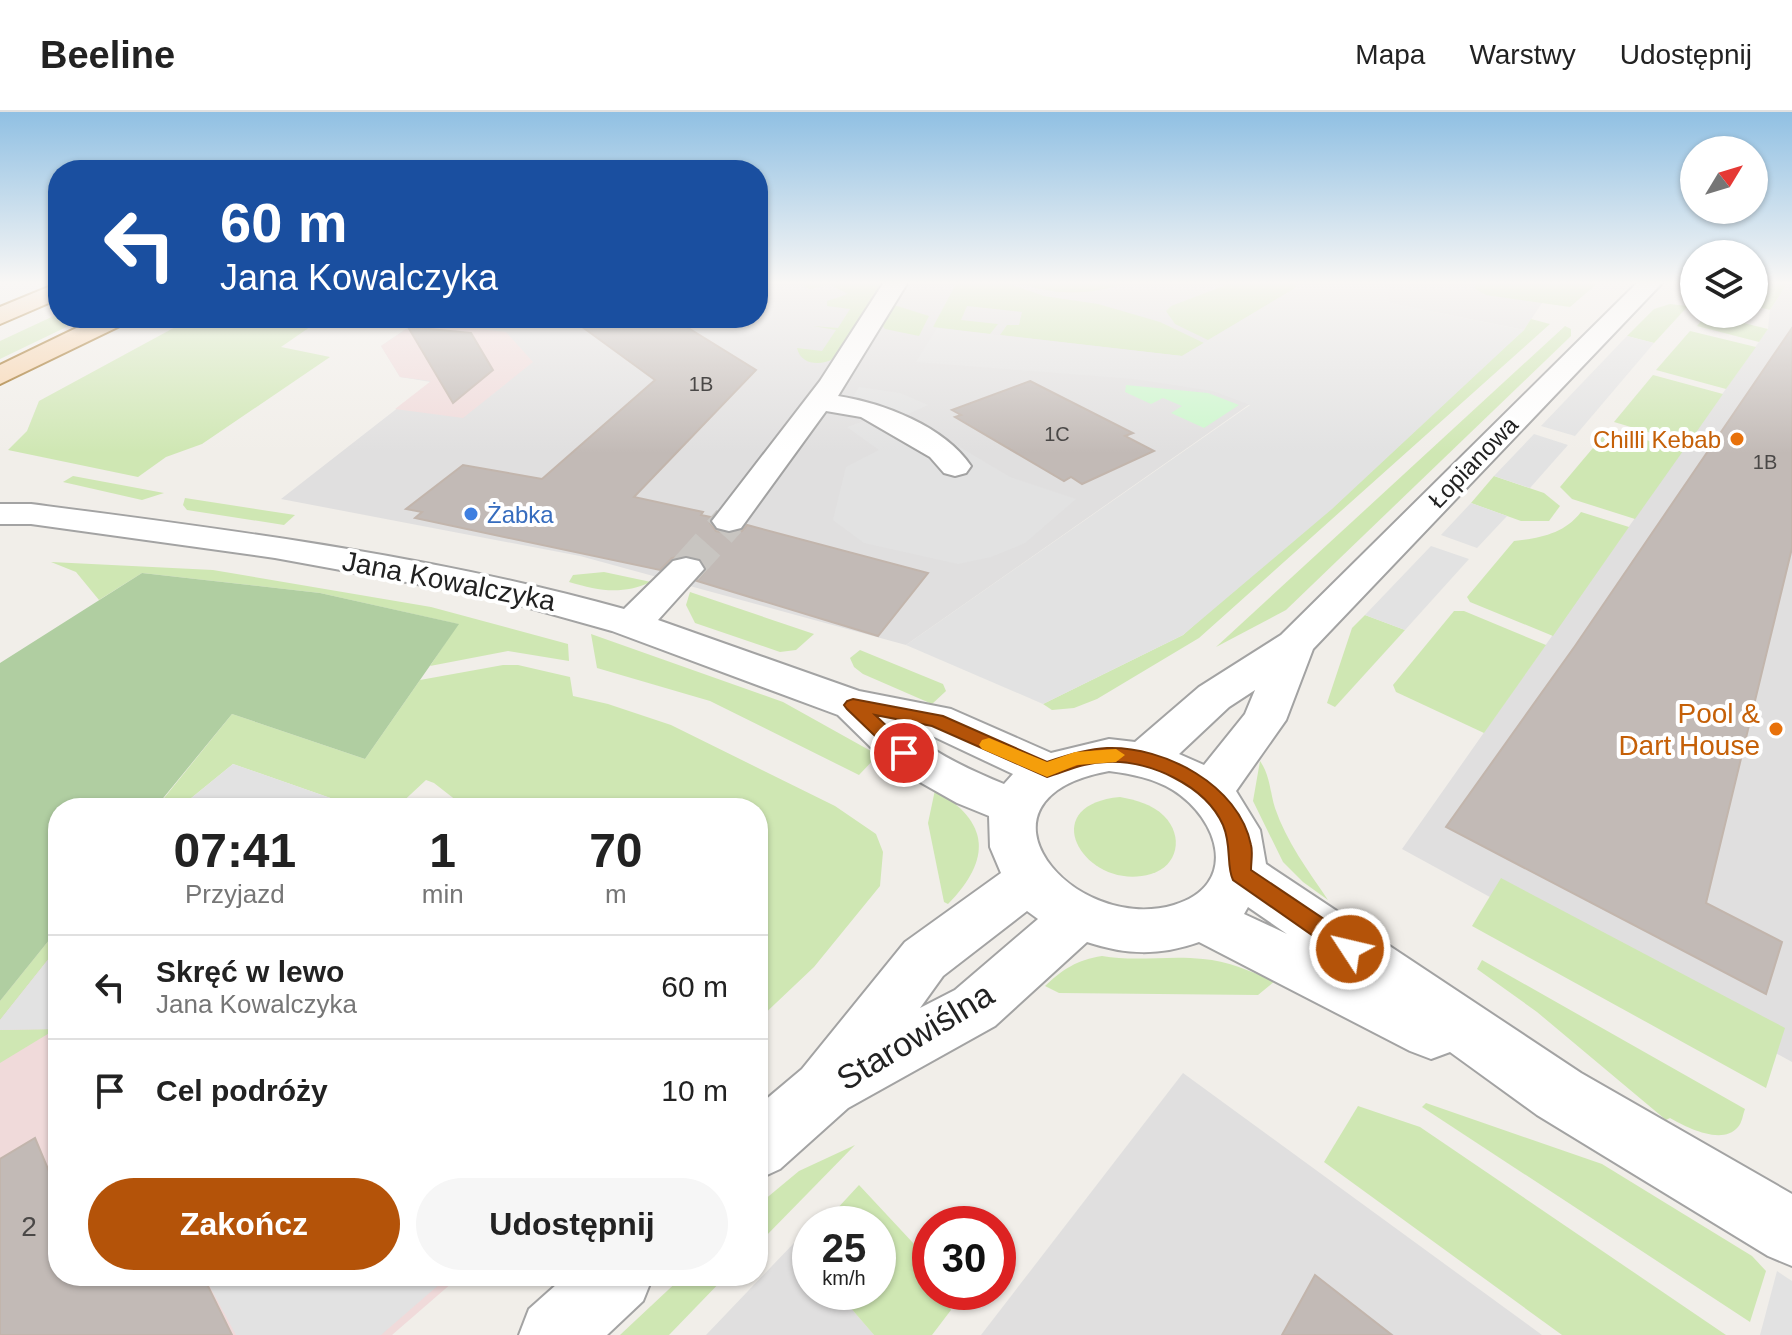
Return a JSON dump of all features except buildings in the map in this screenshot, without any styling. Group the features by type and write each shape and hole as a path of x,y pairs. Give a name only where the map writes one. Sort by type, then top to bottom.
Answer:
{"main road":[{"path":"0,376 74,339"}],"street":[{"path":"729,521 818,401 859,339"},
{"name":"Łopianowa","path":"1145,759 1214,697 1295,644 1595,339"},
{"path":"818,401 870,410 941,450 955,466"},
{"name":"Jana Kowalczyka","path":"10,509 305,552 496,587 632,624 853,705 936,720 1047,770"},
{"path":"632,624 686,569"},
{"name":"Łopianowa","path":"1209,793 1264,720 1295,644"},
{"name":"Jana Kowalczyka","path":"853,705 904,753 974,791 1015,807"},
{"path":"1109,755 1145,759 1179,772 1209,793 1230,817 1241,845 1241,874 1227,900 1203,919 1165,931 1121,931 1078,917 1052,900 1030,880 1016,856 1011,831 1015,807 1027,786 1047,770 1075,759 1109,755"},
{"path":"1241,874 1559,1094 1792,1232"},
{"name":"Starowiślna","path":"768,1138 824,1090 924,959 1030,880"},
{"name":"Starowiślna","path":"824,1090 975,1008 1078,917"},
{"path":"1203,919 1559,1094"},
{"path":"555,1335 607,1286"}],"shaded area":[{"path":"391,339 1339,339 906,645 580,556 281,499 431,382 400,377 381,346"},
{"path":"391,339 512,339 533,362 463,418 395,409 431,381 400,377 381,346"},
{"path":"930,339 1034,339 1182,356 1210,339 1514,339 1332,509 1183,635 1043,704 906,645 1250,405 1213,391 1134,379 916,362"},
{"path":"1624,339 1654,343 1575,436 1541,426"},
{"path":"1761,339 1792,339 1792,1062 1402,849"},
{"path":"859,387 900,393 928,405 906,415 1010,477 1076,499 1025,543 991,557 958,564 864,543 833,520 846,467 879,450 847,427 869,419 852,399"},
{"path":"1534,434 1568,445 1530,488 1494,476"},
{"path":"1471,503 1507,516 1477,548 1441,535"},
{"path":"1431,546 1469,559 1405,630 1365,615"},
{"path":"233,764 330,798 191,798"},
{"path":"48,941 48,1286 448,1286 392,1335 0,1335 0,1001"},
{"path":"48,960 48,1029 0,1030 0,1020"},
{"path":"1183,1073 1542,1335 981,1335 1000,1310 1016,1310 1016,1290"},
{"path":"792,1245 792,1310 852,1310 874,1335 706,1335 753,1286 768,1286 768,1270"},
{"path":"1777,1271 1792,1281 1792,1335 1760,1335"},
{"path":"209,1286 437,1286 381,1335 236,1335"}],"green space":[{"path":"4,339 41,339 0,359 0,341"},
{"path":"153,339 292,339 281,347 330,357 202,444 166,457 138,477 8,450 27,431 39,401"},
{"path":"830,339 846,339 833,359 822,363 802,358 797,348 822,351"},
{"path":"1035,339 1196,339 1204,343 1182,356"},
{"path":"1514,339 1533,339 1199,638 1097,699 1074,708 1052,710 1043,704 1183,635"},
{"path":"1551,339 1568,339 1286,610 1216,647"},
{"path":"1683,339 1723,339 1756,347 1726,389 1656,370"},
{"path":"1653,375 1723,394 1688,444 1614,422"},
{"path":"1126,385 1208,393 1239,405 1204,428 1171,413 1182,406 1163,398 1151,404 1125,392"},
{"path":"1609,429 1683,451 1635,519 1572,499 1560,487"},
{"path":"73,476 164,493 142,500 63,482"},
{"path":"1494,476 1544,493 1560,506 1549,521 1521,521 1471,503"},
{"path":"185,498 295,515 284,525 187,510 183,505"},
{"path":"1581,512 1629,527 1553,636 1470,602 1467,597 1514,541 1559,530"},
{"path":"51,562 213,570 431,607 568,644 569,661 508,651 430,666 458,624 320,593 142,573 99,600 76,572"},
{"path":"604,572 651,582 630,589 610,590 569,582 573,575"},
{"path":"142,573 320,593 459,624 365,759 232,714 163,798 48,798 48,941 0,1001 0,663"},
{"path":"690,592 814,634 796,650 780,652 695,623 686,605"},
{"path":"1454,611 1464,611 1546,645 1484,733 1396,692 1393,685"},
{"path":"1365,615 1405,630 1335,707 1327,703 1352,628"},
{"path":"591,634 783,702 878,755 859,775 710,701 597,668"},
{"path":"860,650 943,684 946,691 932,704 863,674 854,667 850,658"},
{"path":"503,665 518,665 570,677 573,696 671,725 835,806 876,834 883,852 880,886 814,967 768,1011 768,798 453,798 426,780 407,798 330,798 233,764 191,798 164,798 232,714 365,759 420,680"},
{"path":"1260,761 1285,832 1328,900 1283,862 1253,801"},
{"path":"935,790 966,815 975,828 979,842 978,857 972,872 948,904 944,902 928,823"},
{"path":"1120,797 1149,806 1170,824 1176,841 1175,850 1160,870 1127,876 1106,871 1089,860 1078,846 1074,830 1079,815 1093,803"},
{"path":"1501,878 1785,1028 1766,1088 1472,926"},
{"path":"48,941 48,960 0,1020 0,1001"},
{"path":"1102,956 1212,960 1275,981 1258,995 1059,993 1045,986 1071,966"},
{"path":"1482,960 1745,1109 1739,1125 1731,1132 1714,1135 1694,1130 1670,1118 1666,1120 1537,1012 1477,969"},
{"path":"48,1029 48,1034 0,1063 0,1030"},
{"path":"1426,1103 1602,1164 1752,1256 1766,1271 1750,1322 1422,1107"},
{"path":"1358,1106 1420,1127 1726,1335 1562,1335 1324,1162"},
{"path":"855,1145 768,1234 768,1197 799,1171"},
{"path":"859,1185 879,1206 840,1206"},
{"path":"896,1225 912,1242 912,1310 951,1310 932,1335 874,1335 852,1310 896,1310"},
{"path":"672,1286 716,1286 669,1335 620,1335"}],"tunnel":[{"path":"686,569 729,521"}],"slow traffic":[{"path":"989,745 1047,770 1075,759 1116,755"}],"place":[{"name":"Chilli Kebab","path":"1737,439"},
{"name":"Żabka","path":"471,514"},
{"name":"Pool & Dart House","path":"1776,729"}],"route":[{"path":"904,753 853,705 936,720 1047,770 1075,759 1109,755 1145,759 1179,772 1209,793 1230,817 1241,845 1241,874 1350,949"}]}
